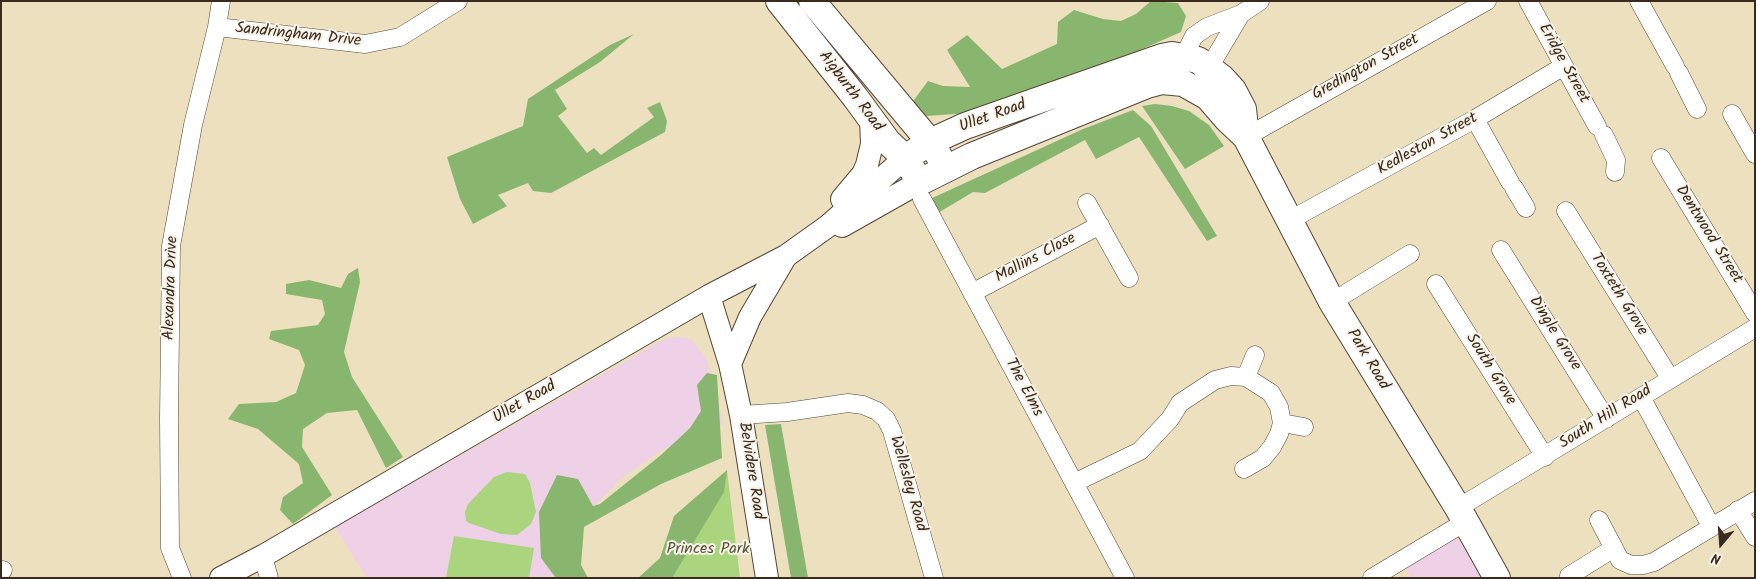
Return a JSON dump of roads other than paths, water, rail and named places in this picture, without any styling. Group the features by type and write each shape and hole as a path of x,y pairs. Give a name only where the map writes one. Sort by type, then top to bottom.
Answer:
{"highway":[{"name":"Aigburth Road","path":"779,1 888,142 905,158 921,190"},
{"name":"Aigburth Road","path":"812,1 930,142 946,167"},
{"name":"Ullet Road","path":"905,158 930,142 965,126 1162,57 1184,55"},
{"name":"Park Road","path":"1184,55 1209,67 1233,90 1244,109 1246,137"},
{"name":"Ullet Road","path":"921,190 946,167 1147,85 1172,81"},
{"name":"Park Road","path":"1172,81 1198,90 1208,97 1246,137 1332,302 1497,578"}],"main road":[{"path":"828,226 832,214 863,174 867,165 872,144 871,119"},
{"name":"Ullet Road","path":"221,578 263,556 709,296 786,256 828,226 905,158"},
{"name":"Ullet Road","path":"828,226 841,226 921,190"},
{"path":"730,364 750,317 786,256"},
{"name":"Belvidere Road","path":"709,296 730,364 741,415 767,578"}],"street":[{"name":"Alexandra Drive","path":"182,578 170,548 171,246 193,125 217,27 221,1"},
{"name":"Sandringham Drive","path":"217,27 365,44 400,37 458,1"},
{"path":"1172,81 1194,36 1207,26 1241,14 1260,1"},
{"name":"Gredington Street","path":"1246,137 1487,1"},
{"name":"Eridge Street","path":"1528,1 1601,131 1616,166"},
{"path":"1639,1 1698,109"},
{"path":"1198,90 1209,67 1241,14"},
{"name":"Kedleston Street","path":"1290,220 1475,119 1564,66"},
{"path":"1732,114 1755,154"},
{"path":"1475,119 1526,208"},
{"name":"Dentwood Street","path":"1661,158 1755,313"},
{"name":"The Elms","path":"921,190 972,293 1125,578"},
{"path":"1087,203 1129,278"},
{"name":"Toxteth Grove","path":"1566,211 1670,378"},
{"name":"Mallins Close","path":"972,293 1100,226"},
{"name":"Dingle Grove","path":"1502,250 1606,419"},
{"path":"1332,302 1410,254"},
{"name":"South Grove","path":"1436,284 1545,457"},
{"name":"South Hill Road","path":"1372,578 1545,457 1670,378 1755,328"},
{"path":"1246,377 1255,354"},
{"path":"1074,482 1140,451 1159,432 1180,403 1215,380 1231,376 1246,377 1271,394 1279,407 1282,422 1280,434 1272,447 1263,458 1244,469"},
{"path":"1642,397 1711,526"},
{"name":"Wellesley Road","path":"741,415 787,412 848,403 863,405 877,411 892,431 934,578"},
{"path":"1282,422 1304,427"},
{"path":"1599,520 1620,560 1631,565 1643,565 1654,562 1755,501"},
{"path":"1738,510 1755,537"},
{"path":"1569,576 1614,548"},
{"path":"263,556 269,578"}],"park label":[{"name":"Princes Park","path":"708,550"}]}
